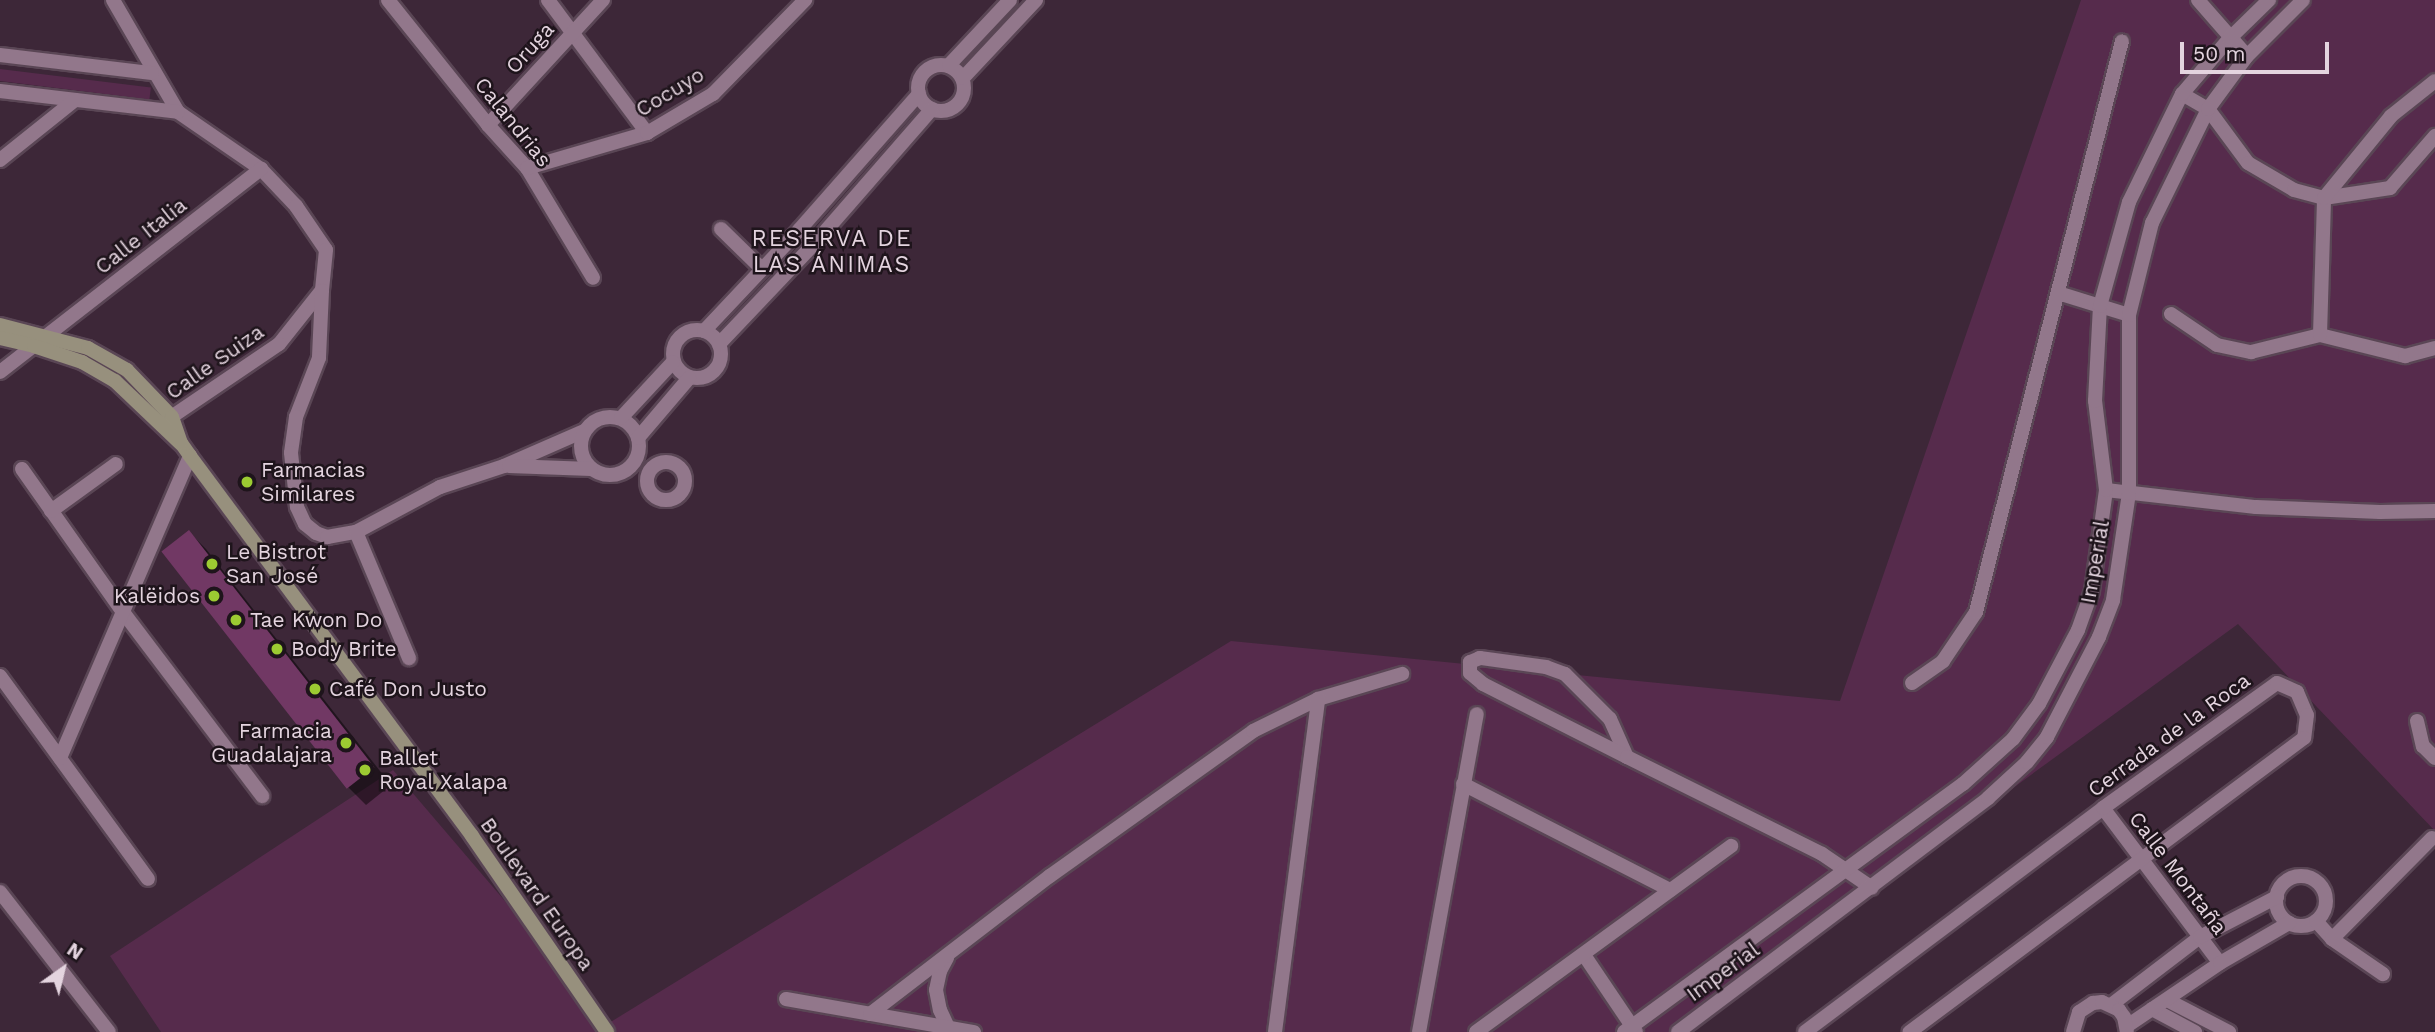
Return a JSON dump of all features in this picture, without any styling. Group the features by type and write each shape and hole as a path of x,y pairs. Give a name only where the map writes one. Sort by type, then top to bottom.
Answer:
{"main road":[{"name":"Boulevard Europa","path":"0,325 88,348 127,370 172,417 181,443 190,456 472,836 607,1032"},
{"name":"Boulevard Europa","path":"0,338 82,362 115,381 159,426 181,443"}],"street":[{"path":"113,0 152,73 178,112 261,169 296,206 326,250 319,358 294,429 291,453 293,487 304,524 327,537 356,532 440,487 504,466 584,431 599,418 621,418 634,429 638,438 637,458 625,471 617,475 591,469 504,466"},
{"name":"Calandrias","path":"388,0 488,125 527,168 593,278"},
{"path":"548,0 646,133"},
{"name":"Oruga","path":"488,125 603,0"},
{"name":"Cocuyo","path":"527,168 646,133 713,94 805,0"},
{"path":"949,65 963,78 965,86 961,102 948,110 932,109 919,94 919,79 928,68 949,65 1010,0"},
{"path":"963,78 1036,0"},
{"path":"2198,0 2229,39 2247,56"},
{"path":"1584,955 1631,1030 1963,783 2013,739 2039,704 2078,630 2092,591 2106,490 2095,401 2100,306 2129,202 2182,94 2229,39 2269,0"},
{"name":"Imperial","path":"1678,1032 1989,798 2027,762 2047,737 2077,684 2113,600 2129,493 2129,314 2152,223 2208,109 2247,56 2303,0"},
{"path":"1912,683 1943,661 1976,612 2122,41"},
{"path":"0,55 152,73"},
{"path":"2320,335 2324,198 2391,116 2435,82"},
{"path":"0,92 178,112"},
{"path":"704,331 800,229 919,94"},
{"path":"2182,94 2208,109 2248,163 2294,190 2324,198 2390,188 2435,136"},
{"path":"0,160 75,100"},
{"path":"719,344 815,243 932,109"},
{"name":"Calle Italia","path":"0,372 261,169"},
{"path":"721,229 762,269"},
{"path":"800,229 815,243"},
{"name":"Calle Suiza","path":"159,426 279,344 322,290"},
{"path":"2058,293 2129,314"},
{"path":"2171,314 2217,345 2251,352 2320,335 2404,356 2435,348"},
{"path":"621,418 673,362 673,347 682,335 696,330 704,331 719,344 720,359 712,373 697,379 690,377 673,362"},
{"path":"638,438 690,377"},
{"path":"584,431 580,447 591,469"},
{"path":"60,758 190,456"},
{"path":"637,458 653,466"},
{"path":"51,511 116,464"},
{"path":"22,469 123,612 262,796"},
{"path":"2106,490 2256,507 2380,512 2435,511"},
{"path":"356,532 409,658"},
{"path":"1627,757 1610,719 1565,674 1546,667 1480,658 1470,662 1470,673 1483,684 1627,757 1822,853 1844,872 1872,888"},
{"path":"870,1014 1050,876 1252,731 1318,699 1402,674"},
{"path":"0,676 148,879"},
{"name":"Cerrada de la Roca","path":"1805,1032 2103,808 2277,683 2297,692 2307,715 2304,738 1910,1032"},
{"path":"1275,1032 1318,699"},
{"path":"1419,1032 1476,714"},
{"path":"2417,721 2423,746 2435,758"},
{"path":"1463,784 1670,890"},
{"name":"Calle Montaña","path":"2103,808 2220,963"},
{"path":"2332,939 2432,838"},
{"path":"1476,1032 1731,846"},
{"path":"2111,1005 2200,937 2277,897 2286,881 2295,877 2314,880 2321,886 2326,905 2316,921 2303,926 2289,923 2281,916 2277,897"},
{"path":"0,892 109,1032"},
{"path":"2316,921 2332,939 2383,974"},
{"path":"2072,1031 2079,1012 2085,1007 2102,1002 2111,1005 2124,1017 2127,1029 2220,963 2289,923"},
{"path":"948,1027 940,1010 936,990 940,971 949,954"},
{"path":"786,999 974,1032"},
{"path":"2166,1000 2229,1032"},
{"path":"2152,1009 2195,1032"}],"shaded area":[{"path":"2081,0 2435,0 2435,831 2238,624 1678,1032 161,1032 110,956 393,770 609,1023 1231,641 1840,701"},
{"path":"0,69 151,88 149,99 0,81"}],"building":[{"path":"189,530 374,767 347,789 161,552"}],"place":[{"name":"Farmacias Similares","path":"247,482"},
{"name":"Le Bistrot San José","path":"212,564"},
{"name":"Kalëidos","path":"214,596"},
{"name":"Tae Kwon Do","path":"236,620"},
{"name":"Body Brite","path":"277,649"},
{"name":"Café Don Justo","path":"315,689"},
{"name":"Farmacia Guadalajara","path":"346,743"},
{"name":"Ballet Royal Xalapa","path":"365,770"}],"district":[{"name":"RESERVA DE LAS ÁNIMAS","path":"832,252"}]}
